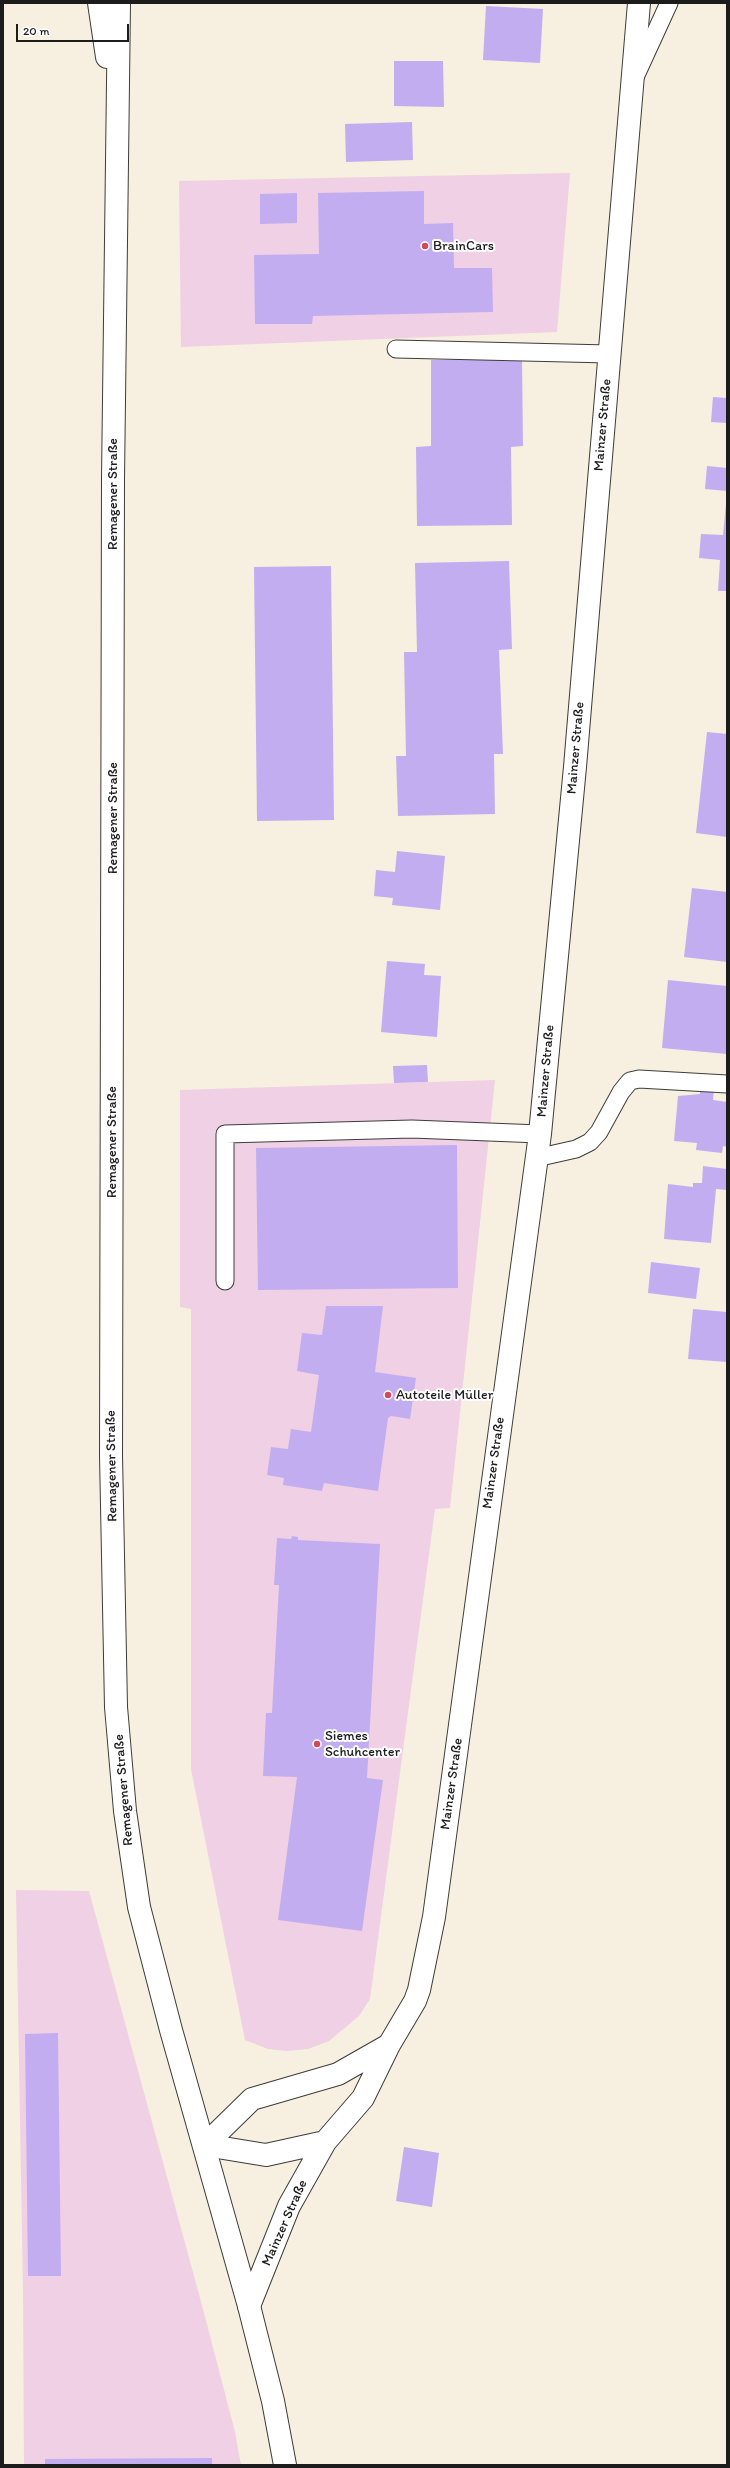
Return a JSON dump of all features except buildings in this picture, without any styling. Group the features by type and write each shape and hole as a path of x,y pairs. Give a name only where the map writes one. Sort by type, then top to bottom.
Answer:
{"main road":[{"name":"Remagener Straße","path":"100,3 118,128"},
{"name":"Remagener Straße","path":"119,3 113,486 111,1439 116,1707 125,1811 138,1907 171,2030 205,2145"},
{"name":"Mainzer Straße","path":"249,2306 289,2206 325,2142 363,2098 419,1990 434,1918 540,1134 575,767 639,3"},
{"path":"205,2145 252,2100 338,2074 389,2046"},
{"path":"205,2145 266,2155 325,2142"},
{"name":"Mainzer Straße","path":"205,2145 273,2401 285,2465"}],"lane":[{"name":"Mainzer Straße","path":"633,83 669,3"},
{"path":"396,349 609,354"},
{"path":"536,1158 576,1149 590,1142 599,1132 621,1092 630,1081 639,1079 727,1084"},
{"path":"225,1281 225,1134 412,1129 540,1134"}],"shaded area":[{"path":"570,173 557,332 181,347 179,181"},
{"path":"495,1080 450,1508 435,1509 370,1999 359,2016 329,2041 308,2049 287,2051 268,2049 245,2040 191,1769 191,1309 180,1307 180,1090"},
{"path":"16,1890 89,1891 203,2309 235,2432 241,2465 24,2465 23,2291"}],"place":[{"name":"BrainCars","path":"425,246"},
{"name":"Autoteile Müller","path":"388,1395"},
{"name":"Siemes Schuhcenter","path":"317,1744"}]}
